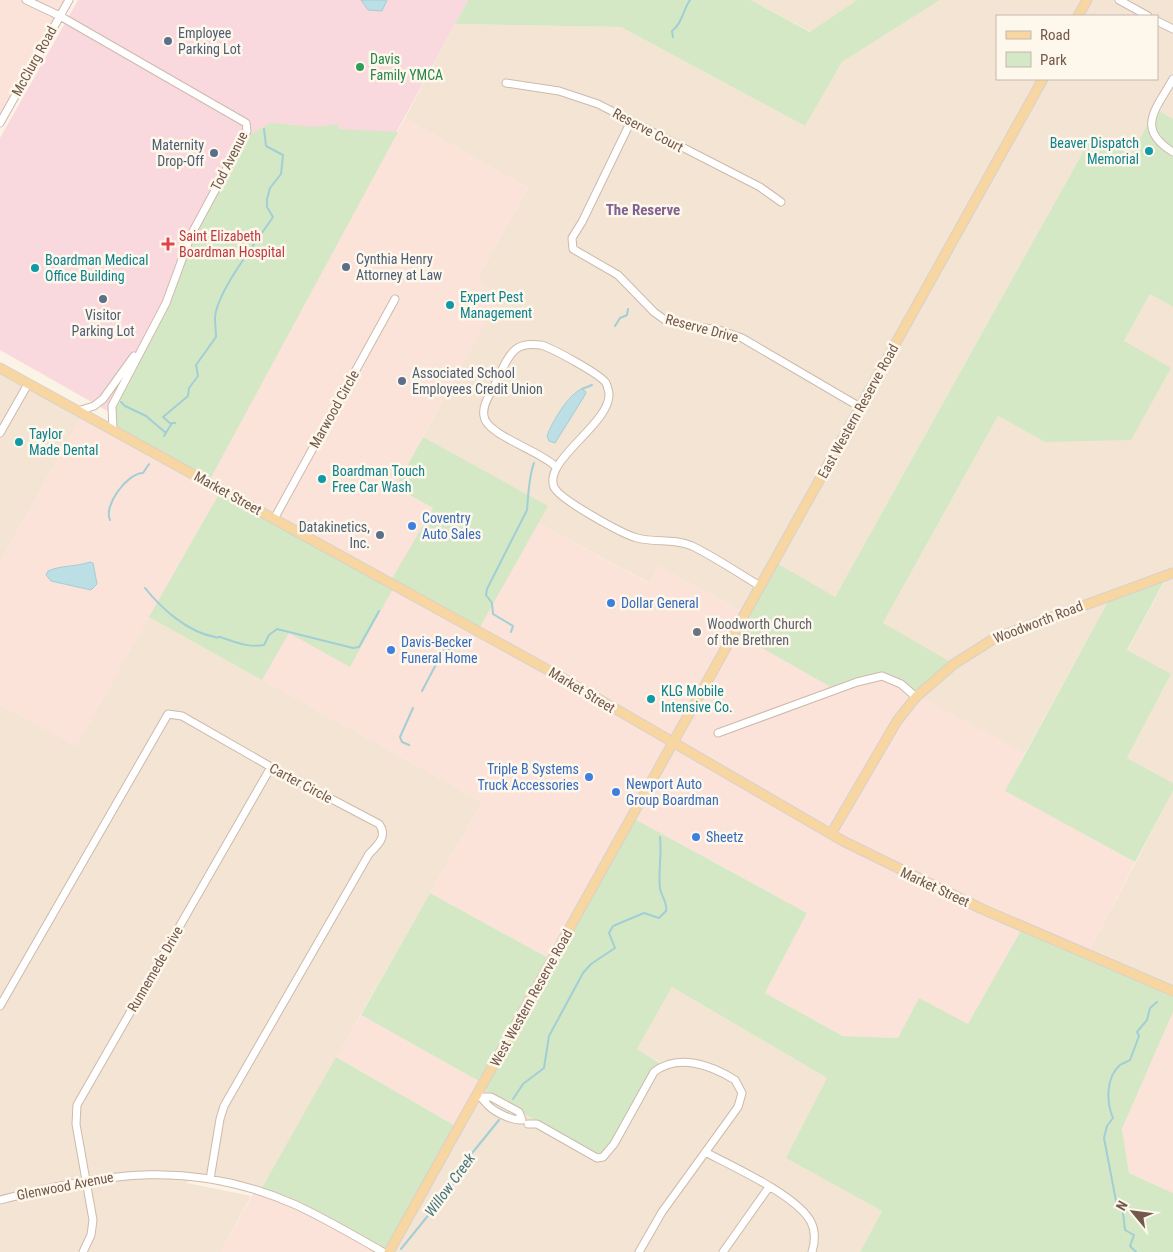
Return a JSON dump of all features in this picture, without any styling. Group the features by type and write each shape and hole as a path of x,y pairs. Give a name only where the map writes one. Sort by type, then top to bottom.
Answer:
{"main road":[{"path":"1079,15 1087,0"},
{"name":"East Western Reserve Road","path":"672,743 1042,80"},
{"name":"Market Street","path":"0,368 559,676 831,834 938,889 1173,991"},
{"name":"Woodworth Road","path":"831,834 897,721 916,696 961,660 995,638 1173,572"},
{"name":"West Western Reserve Road","path":"388,1252 480,1096 672,743"}],"street":[{"name":"Tod Avenue","path":"26,0 60,16 246,123 247,131 192,235 166,304 112,406 113,431"},
{"name":"McClurg Road","path":"0,123 69,0"},
{"path":"1119,0 1146,15"},
{"path":"1158,22 1173,29"},
{"path":"1173,79 1153,115 1150,127 1155,139 1173,152"},
{"name":"Reserve Court","path":"506,83 572,94 598,104 760,187 781,202"},
{"name":"Reserve Drive","path":"630,121 582,222 572,238 573,249 618,275 654,312 665,320 678,324 718,330 742,338 860,407"},
{"name":"Marwood Circle","path":"274,519 395,299"},
{"path":"556,466 540,454 492,430 485,422 483,414 486,402 508,359 517,348 531,344 543,346 594,374 606,383 609,395 606,406 556,466 551,477 554,489 574,505 635,537 651,541 676,540 693,547 760,586"},
{"name":"Tod Avenue","path":"78,411 94,406 103,399 124,367 143,346"},
{"path":"0,433 28,384"},
{"path":"718,733 856,682 882,676 901,684 916,696"},
{"name":"Carter Circle","path":"0,1006 166,715 171,713 182,716 271,767 376,822 382,829 383,836 369,854 224,1106 210,1179"},
{"name":"Runnemede Drive","path":"82,1252 92,1230 75,1116 79,1100 271,767"},
{"path":"528,1124 536,1124 596,1158 603,1157 614,1144 654,1072 663,1064 682,1061 729,1076 739,1085 742,1093 738,1107 662,1212 639,1252"},
{"path":"480,1096 491,1096 519,1112 522,1120 515,1120 486,1105 480,1096"},
{"path":"705,1152 769,1187 807,1215 815,1234 812,1252"},
{"name":"Glenwood Avenue","path":"0,1200 86,1180 148,1174 210,1179 246,1187 297,1206 383,1252"},
{"path":"723,1252 769,1187"}],"shaded area":[{"path":"0,0 69,0 0,123"},
{"name":"Saint Elizabeth Boardman Hospital","path":"78,0 468,0 215,467 118,417 0,350 0,138"},
{"path":"751,0 857,0 811,32"},
{"path":"940,0 1173,0 1173,119 1156,110 1131,155 1093,134 835,597 745,613 658,566 649,583 538,523 547,506 423,437 500,295 476,281 528,188 405,118 455,24 621,27 805,126 842,62"},
{"path":"405,118 528,188 476,281 501,295 395,487 433,508 390,583 221,490 76,747 0,704 0,562 83,414 208,482"},
{"path":"1150,294 1173,307 1173,783 1127,758 1171,674 1127,651 1168,575 1112,594 1025,753 916,697 883,623 998,416 1045,442 1124,341"},
{"path":"0,368 83,414 0,562"},
{"path":"538,523 648,583 658,566 745,613 882,676 1025,753 1006,791 1135,862 1087,955 1023,927 968,1025 898,1038 843,1036 765,993 807,913 631,817 552,960 430,893 482,802 262,680 288,633 395,585 478,631"},
{"path":"149,617 482,802 260,1191 190,1176 187,1183 251,1196 221,1252 0,1252 0,704 76,746"},
{"path":"1173,791 1173,991 1087,955"},
{"path":"672,987 827,1078 787,1158 882,1211 860,1252 389,1252 482,1088 596,1157 663,1064 637,1049"},
{"path":"1173,1012 1173,1193 1129,1173 1122,1129"},
{"path":"361,1015 484,1084 459,1128 336,1057"},
{"path":"255,1190 268,1194 383,1252 221,1252"}],"green space":[{"path":"468,0 751,0 810,32 857,0 940,0 842,62 805,126 621,27 455,24"},
{"path":"1156,109 1173,119 1173,307 1150,294 1124,341 1171,368 1131,440 1045,442 998,416 883,623 954,664 916,697 882,676 836,690 734,632 773,561 835,597 1093,134 1131,155"},
{"path":"271,123 315,127 338,124 339,129 398,132 208,483 113,431 114,406 170,303 210,205 249,135"},
{"path":"423,437 548,506 478,631 395,585 350,667 289,633 262,680 149,617 221,490 390,582 433,508 395,487"},
{"path":"1168,574 1127,650 1171,674 1127,758 1173,783 1173,791 1135,862 1005,791 1112,594"},
{"path":"631,817 807,913 765,993 843,1036 898,1038 919,998 968,1024 1023,927 1173,991 1173,1012 1122,1129 1129,1173 1173,1193 1173,1252 860,1252 882,1211 786,1158 827,1078 672,987 637,1049 663,1065 654,1072 614,1144 597,1158 482,1088 484,1084 361,1015 430,893 552,960"},
{"path":"336,1057 459,1128 389,1252 321,1218 260,1191"}],"water":[{"path":"361,0 387,0 382,11 368,10"},
{"path":"582,389 586,392 585,395 555,443 549,441 547,436 556,417 566,402"},
{"path":"93,563 97,584 91,590 51,581 46,575 48,571 53,569"}],"waterway":[{"path":"673,37 672,31 678,25 690,0"},
{"path":"171,424 163,417 188,396 189,388 198,376 196,365 216,337 215,318 222,294 273,217 267,207 267,199 270,188 281,174 283,155 266,146 264,129"},
{"path":"615,326 620,318 627,315 628,309"},
{"path":"582,389 592,385"},
{"path":"121,402 125,406 146,416 166,433"},
{"path":"164,436 172,423 175,423"},
{"path":"511,632 513,626 493,614 492,603 486,595 487,589 527,510 534,463"},
{"path":"110,520 110,507 118,491 130,478 143,473 149,464"},
{"path":"145,588 167,611 194,630 253,646 264,645 269,635 277,629 353,648 359,647 379,611"},
{"path":"422,691 443,651 447,649 454,651"},
{"path":"409,745 402,742 400,737 413,708"},
{"name":"Willow Creek","path":"513,1099 523,1084 544,1068 549,1036 583,973 591,964 615,948 609,933 613,926 644,913 659,918 666,911 660,882 660,837"},
{"path":"1136,1252 1130,1246 1134,1235 1125,1230 1122,1210 1116,1201 1104,1138 1107,1126 1113,1118 1108,1097 1112,1076 1120,1065 1130,1060 1139,1036 1137,1032 1147,1020 1150,1008 1157,1002"},
{"name":"Willow Creek","path":"401,1249 452,1186 460,1168 499,1120"}],"place":[{"name":"Employee Parking Lot","path":"168,41"},
{"name":"Davis Family YMCA","path":"360,67"},
{"name":"Beaver Dispatch Memorial","path":"1149,151"},
{"name":"Maternity Drop-Off","path":"214,153"},
{"name":"Saint Elizabeth Boardman Hospital","path":"168,244"},
{"name":"Cynthia Henry Attorney at Law","path":"346,267"},
{"name":"Boardman Medical Office Building","path":"35,268"},
{"name":"Visitor Parking Lot","path":"103,299"},
{"name":"Expert Pest Management","path":"450,305"},
{"name":"Associated School Employees Credit Union","path":"402,381"},
{"name":"Taylor Made Dental","path":"19,442"},
{"name":"Boardman Touch Free Car Wash","path":"322,479"},
{"name":"Coventry Auto Sales","path":"412,526"},
{"name":"Datakinetics, Inc.","path":"380,535"},
{"name":"Dollar General","path":"611,603"},
{"name":"Woodworth Church of the Brethren","path":"697,632"},
{"name":"Davis-Becker Funeral Home","path":"391,650"},
{"name":"KLG Mobile Intensive Co.","path":"651,699"},
{"name":"Triple B Systems Truck Accessories","path":"589,777"},
{"name":"Newport Auto Group Boardman","path":"616,792"},
{"name":"Sheetz","path":"696,837"}],"district":[{"name":"The Reserve","path":"643,210"}]}
